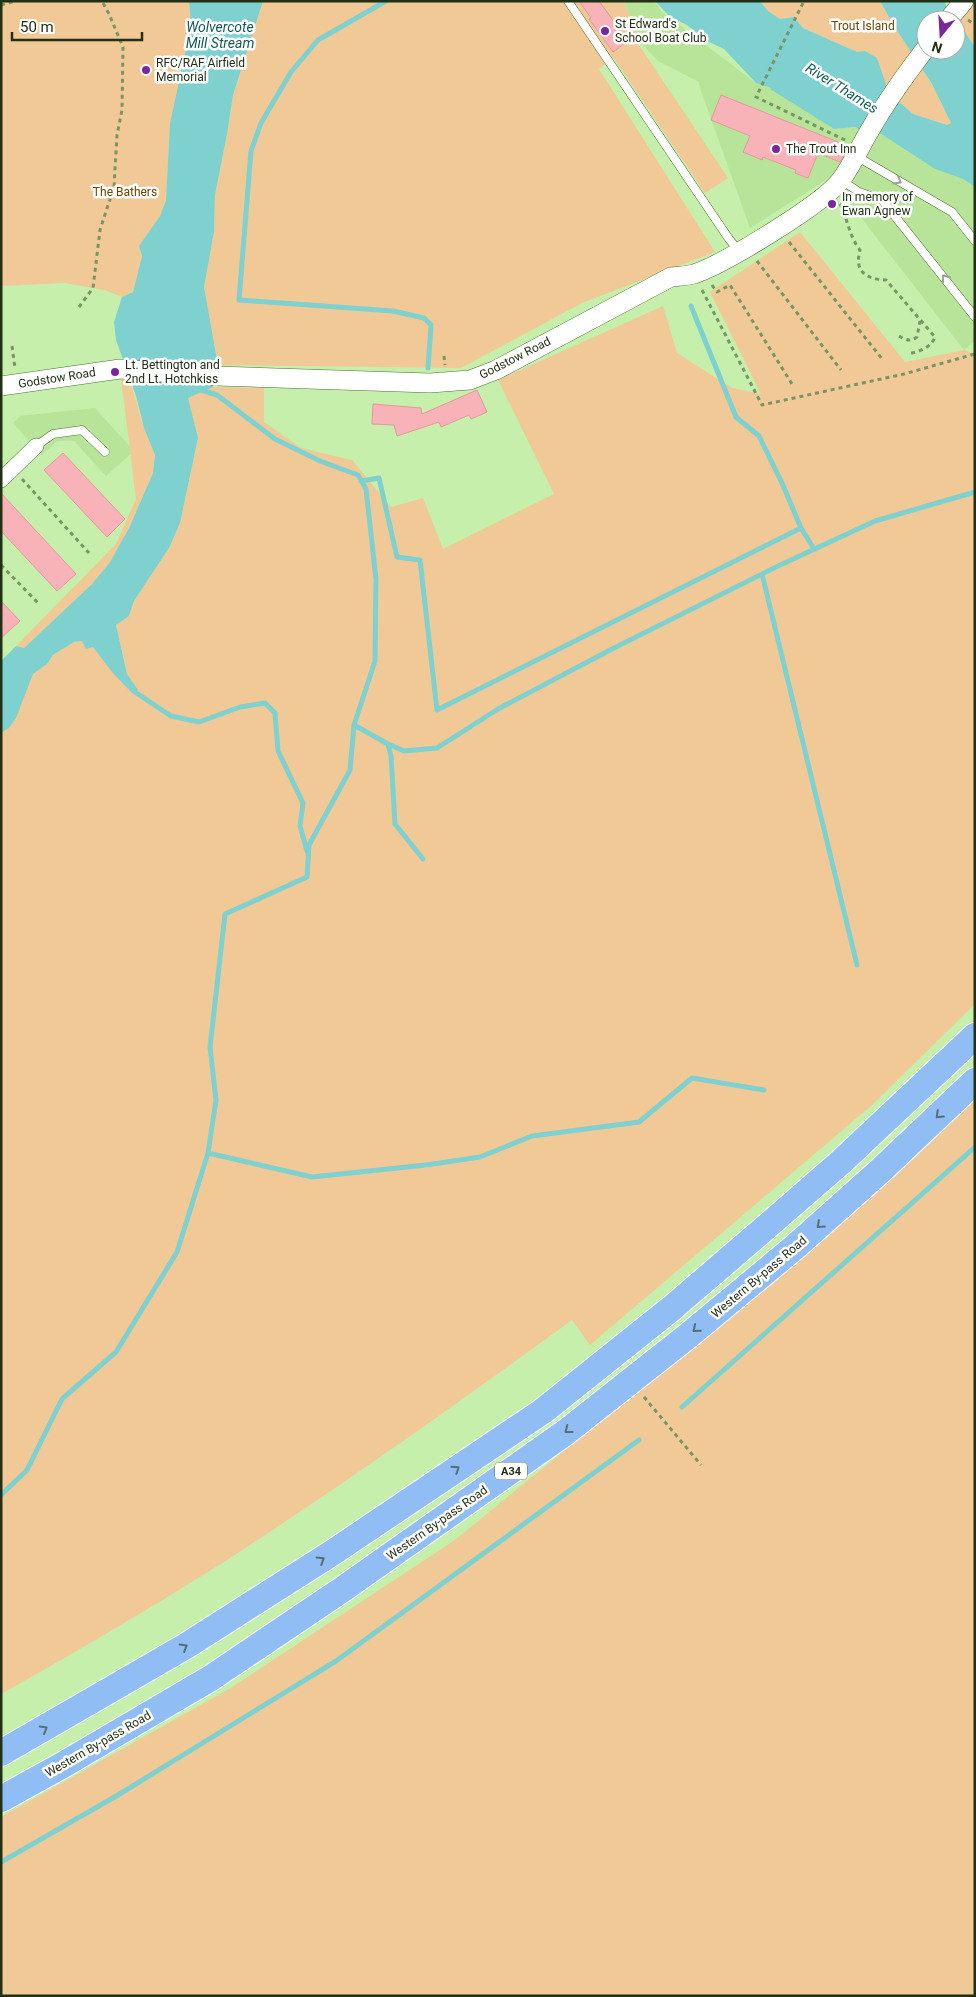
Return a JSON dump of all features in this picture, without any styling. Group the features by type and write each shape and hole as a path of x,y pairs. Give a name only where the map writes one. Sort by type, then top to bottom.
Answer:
{"highway":[{"name":"A34","path":"1,1753 186,1646 332,1553 543,1410 672,1308 779,1216 841,1162 975,1036"},
{"name":"Western By-pass Road","path":"1,1799 211,1678 343,1589 550,1443 631,1381 796,1246 880,1171 975,1081"}],"street":[{"name":"Godstow Road","path":"1,386 120,369 217,376 430,383 470,380 496,370 671,277 698,272 739,251 778,228 832,191 841,180 869,131 917,60"},
{"path":"1,480 36,446"}],"lane":[{"path":"568,1 729,240 739,251"},
{"path":"856,156 952,212 975,241"},
{"path":"841,180 860,192 882,200 975,317"},
{"path":"36,446 53,434 82,430 105,452"}],"path":[{"path":"1,5 15,1"},
{"path":"78,307 93,288 100,230 114,187 117,136 122,110 123,47 102,1"},
{"path":"803,3 756,97 846,140"},
{"path":"846,215 852,240 860,250 858,265 861,272 874,279 886,280 935,337 930,344 919,351 908,354"},
{"path":"778,228 883,360"},
{"path":"739,251 757,261 841,370"},
{"path":"698,272 762,405 904,374 975,354"},
{"path":"698,272 716,292 730,285 792,384"},
{"path":"899,336 906,340 913,340 917,337 920,320"},
{"path":"13,469 90,552"},
{"path":"1,565 40,605"},
{"path":"631,1381 700,1465"}],"shaded area":[{"path":"624,1 654,1 662,12 756,83 771,88 834,129 855,127 863,132 875,130 935,169 963,179 975,187 975,341 964,350 842,193 834,175 750,228 699,82 658,61 641,43"},
{"path":"95,408 134,451 106,476 74,441 57,441 42,455 13,423 20,416"}],"green space":[{"name":"The Bathers","path":"1,1 189,1 191,25 170,123 166,200 160,216 139,246 142,256 133,292 122,297 104,290 64,283 1,286"},
{"path":"263,1 624,1 639,39 625,49 637,42 728,178 705,193 613,57 599,69 715,252 582,303 461,368 218,365 204,287 214,232 215,195 233,95"},
{"name":"Trout Island","path":"760,1 880,1 932,84 951,123 947,125 913,114 889,93 857,52 803,28 794,17 780,19 768,11"},
{"path":"975,1 975,47 966,34 966,10"},
{"path":"800,232 905,362 964,350 975,354 975,1004 872,1105 590,1345 572,1320 389,1451 210,1571 1,1694 1,733 16,718 32,674 47,664 53,655 73,642 82,641 93,647 127,674 116,625 129,616 134,601 169,548 180,523 198,438 187,398 213,387 264,388 264,422 301,448 352,460 391,507 423,498 443,549 554,494 498,380 663,306 677,353 732,388 761,394 710,292"},
{"path":"129,377 144,428 155,455 153,473 129,528 110,562 92,584 23,649 16,646 116,544 136,499 121,378"},
{"path":"975,1095 975,1996 1,1996 1,1817 229,1689 455,1540 770,1282"}],"water":[{"name":"Wolvercote Mill Stream","path":"189,1 263,1 233,95 215,195 214,232 204,287 218,365 213,387 188,398 198,438 180,523 169,548 134,601 129,616 116,625 127,674 138,690 132,693 112,672 93,647 86,649 82,641 74,642 53,655 47,664 33,674 16,718 9,728 1,733 1,661 16,646 24,648 92,584 110,562 129,528 153,473 155,455 144,428 136,396 116,340 114,322 122,297 133,292 142,256 139,246 160,216 166,200 170,123 191,26"},
{"name":"River Thames","path":"655,1 760,1 768,11 780,19 794,17 803,28 857,52 865,51 877,58 889,93 913,114 947,125 951,123 932,84 916,60 966,60 966,34 975,47 975,187 963,179 935,169 875,130 863,132 855,127 834,129 771,88 756,83 724,49 707,41 687,25 670,17"},
{"path":"880,1 945,1 947,10 916,10 916,60"}],"building":[{"path":"579,1 599,1 628,41 613,52 589,19 591,18"},
{"path":"721,95 848,146 840,162 818,153 808,178 795,173 796,170 763,157 762,160 743,152 750,136 711,120"},
{"path":"477,390 487,412 471,419 469,415 441,427 439,422 397,436 394,425 372,424 373,404 421,408 422,414"},
{"path":"63,453 125,519 107,537 44,470"},
{"path":"1,493 76,574 57,591 1,531"},
{"path":"1,601 20,621 1,638"}],"waterway":[{"path":"386,1 318,40 291,72 261,123 251,151 239,300 393,311 424,318 431,325 428,368"},
{"path":"691,306 736,417 759,436 801,528 814,549"},
{"path":"198,389 217,395 275,439 320,461 358,475 366,489 376,579 375,661 354,725 350,770 309,845 307,877 225,914 210,1047 216,1100 208,1153 312,1177 426,1165 480,1157 532,1136 639,1122 692,1078 764,1090"},
{"path":"361,481 379,478 397,557 420,560 437,710 801,528"},
{"path":"388,744 404,751 437,748 498,709 612,649 778,566 875,521 975,492"},
{"path":"762,574 857,965"},
{"path":"131,686 135,692 171,716 199,722 240,707 265,703 275,713 278,751 303,803 300,826 307,851"},
{"path":"354,725 388,744 391,756 395,824 423,859"},
{"path":"682,1407 975,1147"},
{"path":"1,1495 27,1470 62,1399 116,1352 177,1252 208,1153"},
{"path":"1,1862 118,1795 336,1661 639,1440"}],"place":[{"name":"St Edward's School Boat Club","path":"605,31"},
{"name":"RFC/RAF Airfield Memorial","path":"146,70"},
{"name":"The Trout Inn","path":"776,149"},
{"name":"In memory of Ewan Agnew","path":"832,204"},
{"name":"Lt. Bettington and 2nd Lt. Hotchkiss","path":"115,372"}]}
